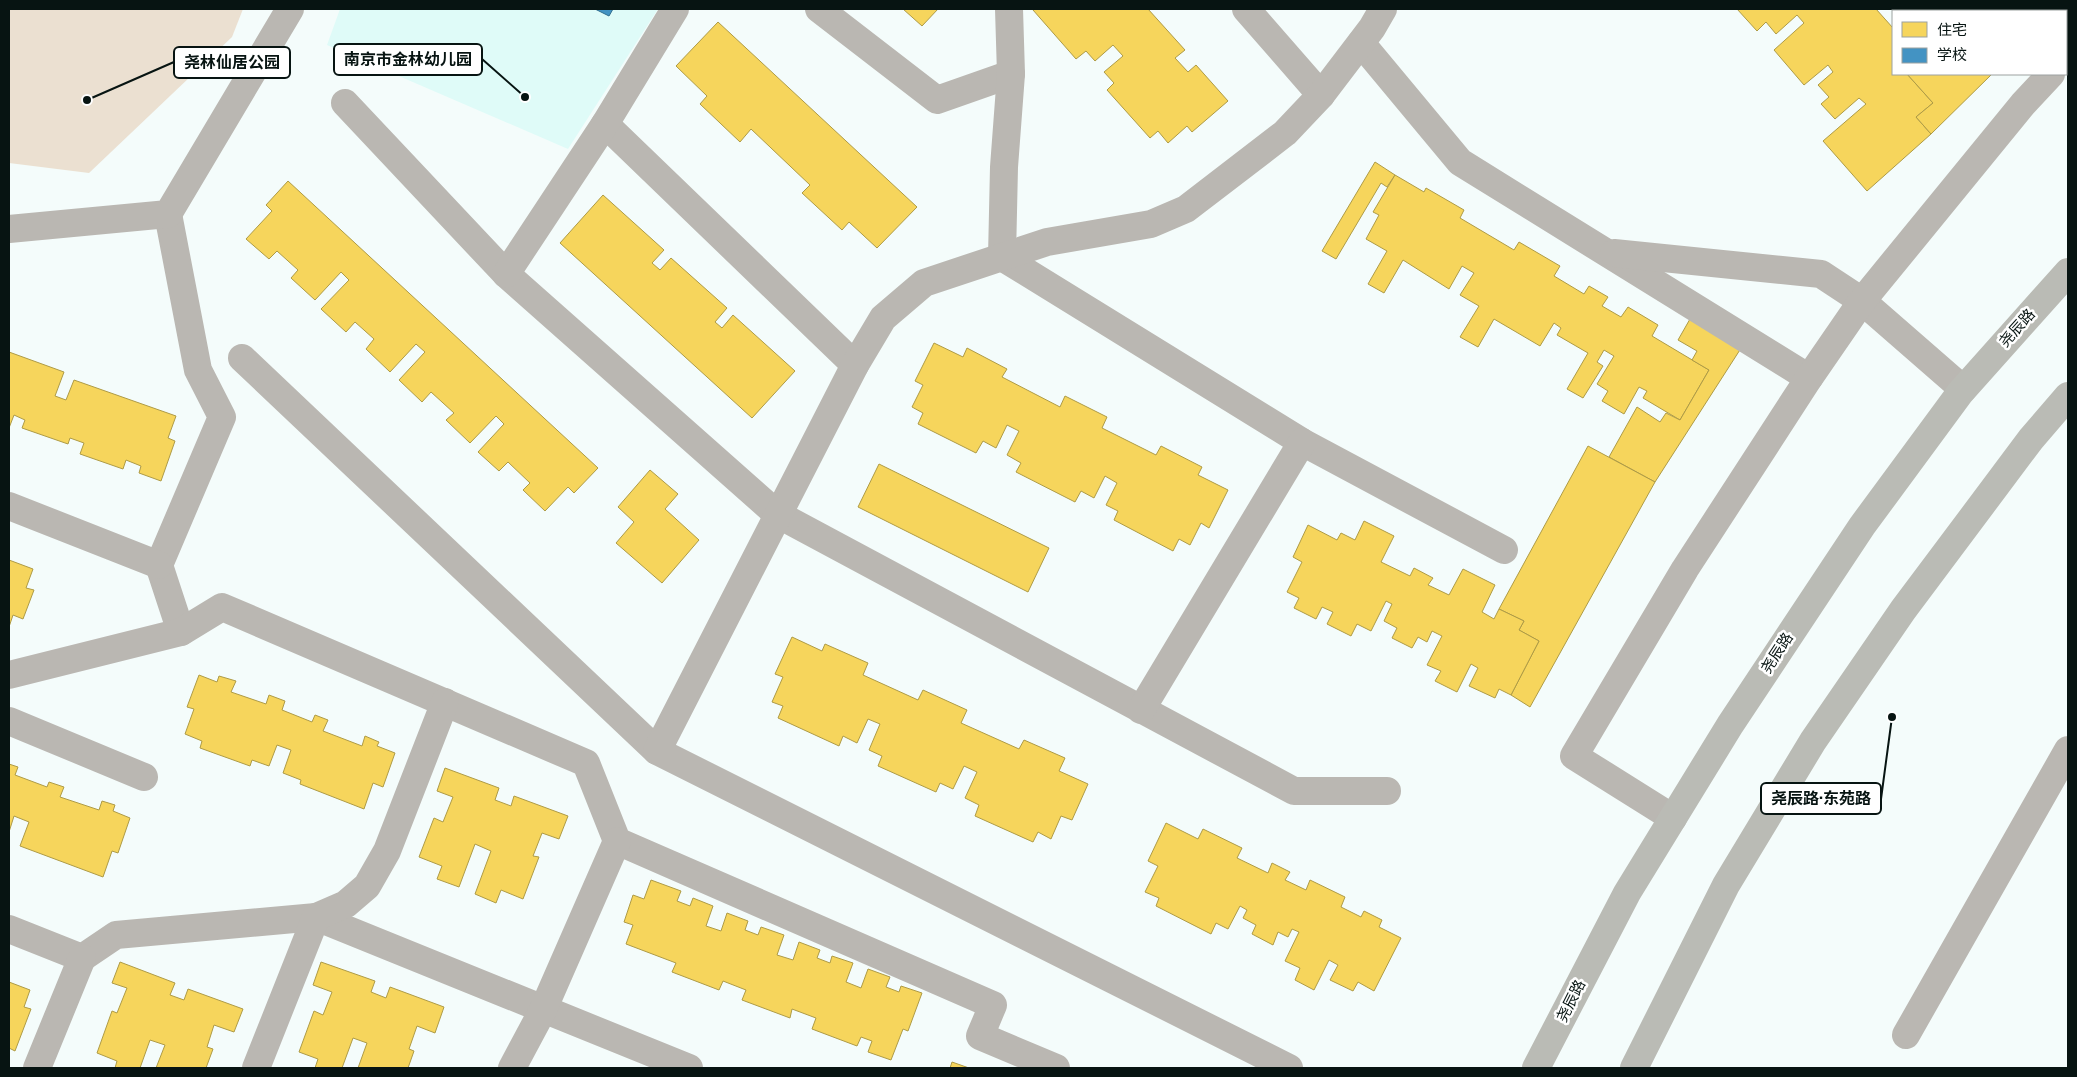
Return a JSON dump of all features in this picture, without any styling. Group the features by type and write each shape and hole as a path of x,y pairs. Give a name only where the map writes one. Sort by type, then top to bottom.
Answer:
{"main road":[{"name":"尧辰路","path":"1536,1068 1627,893 1730,725 1862,526 1963,389 2068,272"},
{"path":"1634,1068 1726,885 1813,741 1903,610 2031,439 2068,396"}],"street":[{"path":"181,632 159,565 222,417 198,370 168,214 290,9"},
{"path":"506,274 605,124 675,9"},
{"path":"819,9 937,100 1011,74"},
{"path":"1002,257 1004,167 1011,74 1009,9"},
{"path":"1246,9 1321,95"},
{"path":"657,751 777,514 855,365 883,318 924,283 1047,242 1151,224 1186,209 1285,132 1321,95 1372,28 1383,9"},
{"path":"1361,43 1460,162 1810,378"},
{"path":"1673,818 1574,756 1685,569 1862,301 2023,104 2050,75"},
{"path":"345,102 506,274 777,514 1294,791 1387,791"},
{"path":"605,124 855,365"},
{"path":"9,229 168,214"},
{"path":"1608,252 1821,274 1862,301 1963,389"},
{"path":"1002,257 1302,442 1504,550"},
{"path":"242,358 657,751 1289,1068"},
{"path":"1141,710 1302,442"},
{"path":"9,506 159,565"},
{"path":"9,675 181,632 222,607 586,763 617,841 993,1005 980,1036 1056,1068"},
{"path":"37,1068 82,958 116,935 316,917 346,904 367,886 387,851 445,702"},
{"path":"9,721 144,777"},
{"path":"1906,1035 2068,750"},
{"path":"512,1068 543,1010 617,841"},
{"path":"316,917 689,1068"},
{"path":"256,1068 316,917"},
{"path":"9,929 82,958"}],"shaded area":[{"path":"9,9 243,9 232,37 89,173 9,163"},
{"path":"340,9 658,9 568,149 327,45"}],"building: 住宅":[{"path":"903,9 938,9 922,26"},
{"path":"1148,9 1185,50 1175,58 1188,72 1196,65 1228,101 1192,132 1187,126 1168,143 1158,131 1150,138 1107,90 1114,83 1104,72 1123,56 1113,45 1095,61 1086,51 1076,59 1033,10"},
{"path":"1737,9 1876,9 1892,27 1892,75 1908,75 1933,103 1916,117 1931,134 1867,191 1823,141 1866,104 1859,98 1835,119 1821,104 1829,97 1818,85 1833,72 1828,65 1804,85 1774,50 1804,23 1797,15 1776,34 1766,22 1757,31"},
{"path":"1934,9 2059,9 2058,10 1932,10"},
{"path":"718,22 917,207 877,248 849,222 842,230 802,193 810,185 751,129 740,142 700,104 707,96 676,66"},
{"path":"1908,75 1991,75 1931,134 1916,117 1933,103"},
{"path":"1375,162 1395,175 1387,187 1381,183 1336,259 1322,251"},
{"path":"1395,175 1424,192 1426,188 1464,210 1460,218 1514,250 1519,242 1560,266 1554,276 1584,294 1589,286 1608,297 1602,306 1621,317 1628,307 1658,325 1652,336 1709,370 1680,420 1643,398 1647,391 1639,387 1624,414 1602,401 1608,391 1597,384 1614,356 1604,350 1597,362 1603,366 1583,398 1567,389 1588,353 1557,335 1561,328 1554,323 1540,346 1494,319 1478,347 1460,337 1479,306 1460,295 1474,273 1462,266 1449,289 1403,260 1384,293 1368,284 1387,251 1366,239 1379,215 1373,212"},
{"path":"288,181 598,468 574,493 568,487 545,511 523,490 530,483 508,462 499,471 478,452 504,424 496,416 470,443 446,420 454,413 431,392 422,402 399,380 425,352 416,344 390,372 366,349 374,339 355,322 346,332 321,309 349,280 341,272 315,300 291,278 298,270 277,251 269,259 246,239 272,211 266,205"},
{"path":"603,195 664,250 652,263 660,270 671,258 727,308 715,322 722,328 733,315 795,371 752,418 560,243"},
{"path":"1694,312 1745,342 1655,482 1609,457 1637,407 1660,422 1666,413 1680,420 1709,370 1692,360 1697,351 1678,340"},
{"path":"934,343 963,357 967,348 1007,369 1002,377 1060,407 1065,396 1107,417 1102,428 1156,455 1161,446 1202,467 1198,475 1228,490 1209,528 1201,523 1190,545 1179,539 1173,551 1114,520 1118,511 1106,505 1117,483 1105,476 1094,498 1081,491 1075,502 1016,472 1021,463 1007,455 1019,431 1007,425 996,448 983,441 976,453 918,424 923,413 912,407 923,385 915,381"},
{"path":"9,352 64,372 55,396 66,400 74,380 176,416 168,438 175,441 161,481 139,473 141,466 126,460 123,469 80,454 84,443 70,438 68,444 22,428 25,420 14,415 9,428"},
{"path":"1588,446 1655,482 1530,707 1511,695 1539,641 1519,630 1524,621 1499,609"},
{"path":"879,464 1049,548 1028,592 858,507"},
{"path":"650,470 678,494 665,509 699,540 662,583 616,543 634,522 618,507"},
{"path":"1364,521 1394,536 1381,562 1410,576 1414,568 1433,578 1428,585 1449,595 1463,569 1495,585 1482,612 1494,619 1499,609 1524,621 1519,630 1539,641 1511,695 1499,689 1495,698 1469,686 1478,668 1471,664 1457,692 1435,681 1441,671 1427,665 1442,636 1432,631 1427,642 1418,637 1412,648 1392,638 1397,628 1384,621 1392,604 1386,601 1371,631 1357,624 1351,636 1327,624 1333,612 1322,607 1316,619 1294,608 1299,598 1287,592 1302,562 1293,557 1308,525 1337,540 1341,533 1355,540"},
{"path":"9,560 33,569 26,588 34,590 23,619 13,615 9,627"},
{"path":"792,637 822,651 825,644 868,663 863,675 918,700 923,690 967,710 961,723 1019,749 1024,740 1065,758 1059,771 1088,784 1072,820 1061,816 1051,839 1038,832 1033,842 975,816 979,805 965,798 977,772 964,766 953,789 940,783 936,792 878,766 882,756 869,750 880,724 868,719 857,743 843,736 839,746 778,718 783,706 772,702 783,677 775,674"},
{"path":"199,675 217,682 219,676 236,681 231,692 266,704 269,695 285,701 282,710 312,722 315,715 328,720 323,731 362,746 365,736 379,742 377,746 395,753 383,787 373,783 364,809 300,784 301,780 283,773 291,750 277,745 269,766 252,760 250,766 200,748 202,741 185,734 194,709 187,707"},
{"path":"9,764 18,767 15,775 47,787 49,782 64,787 60,797 99,810 102,801 115,805 113,811 130,818 118,853 112,851 103,877 20,846 29,822 14,816 9,832"},
{"path":"445,768 499,788 495,800 511,806 514,796 568,816 559,839 542,833 533,856 539,857 523,899 501,890 496,903 475,894 491,851 475,844 459,887 437,879 442,866 419,857 434,818 443,822 453,797 437,791"},
{"path":"1166,823 1198,839 1203,829 1242,848 1237,858 1268,873 1272,863 1290,872 1285,880 1306,890 1310,880 1345,897 1341,907 1361,917 1364,911 1382,920 1379,927 1401,938 1374,991 1358,982 1353,991 1330,980 1338,965 1329,960 1314,990 1295,980 1300,968 1285,961 1299,932 1292,929 1288,937 1278,932 1273,945 1252,934 1256,925 1243,918 1247,910 1240,906 1228,929 1216,923 1211,934 1156,906 1159,898 1145,892 1158,866 1148,861"},
{"path":"651,880 681,891 677,901 690,906 693,898 713,906 706,926 721,931 727,913 748,921 745,930 758,935 761,927 784,935 777,955 793,960 799,942 820,950 817,958 830,963 832,956 853,963 846,982 861,988 868,969 890,977 886,987 899,992 901,986 922,993 908,1031 903,1029 891,1060 868,1052 872,1041 861,1037 857,1046 812,1029 816,1018 792,1009 790,1018 742,1000 746,990 723,981 719,990 672,972 676,963 626,944 633,925 624,922 633,895 644,899"},
{"path":"120,962 175,983 170,995 184,1000 188,989 243,1009 234,1032 214,1025 207,1047 213,1049 206,1068 156,1068 165,1045 150,1040 140,1068 115,1068 117,1061 97,1053 112,1011 117,1013 127,988 112,983"},
{"path":"321,962 375,981 371,992 386,998 390,987 444,1007 435,1033 417,1026 409,1049 414,1051 408,1068 358,1068 367,1043 353,1038 342,1068 315,1068 318,1059 299,1052 314,1011 323,1015 332,992 313,985"},
{"path":"9,982 30,990 24,1007 31,1009 15,1051 9,1048"},
{"path":"952,1062 969,1068 950,1068"}],"building: 学校":[{"path":"595,9 613,9 609,16"}],"place":[{"name":"南京市金林幼儿园","path":"525,97"},
{"name":"尧林仙居公园","path":"87,100"},
{"name":"尧辰路·东苑路","path":"1892,717"}]}
